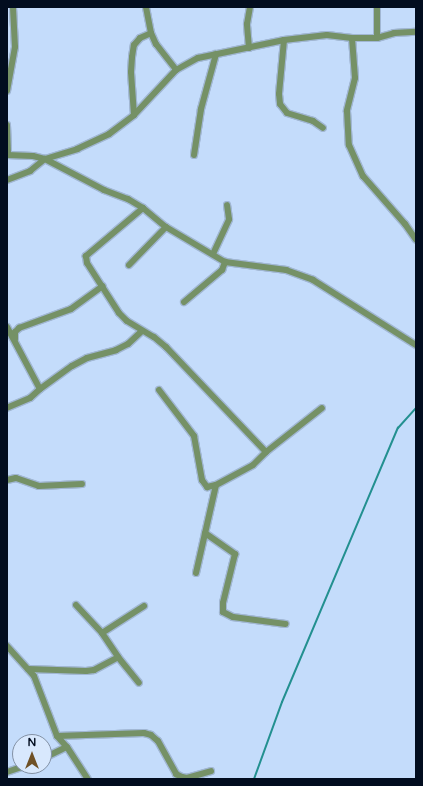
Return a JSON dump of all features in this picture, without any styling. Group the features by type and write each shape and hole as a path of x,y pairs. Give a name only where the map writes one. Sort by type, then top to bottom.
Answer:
{"street":[{"path":"7,91 8,76 15,47 13,7"},
{"path":"146,7 151,33 156,44 176,70"},
{"path":"249,48 247,24 250,7"},
{"path":"377,38 378,7"},
{"path":"7,180 30,171 45,159 77,149 120,127 134,115 176,70 198,58 284,40 327,35 352,38 377,38 394,33 416,32"},
{"path":"134,115 131,72 134,45 140,38 151,33"},
{"path":"352,38 355,78 347,111 349,145 363,176 405,224 416,240"},
{"path":"284,40 279,94 280,104 287,113 313,121 323,128"},
{"path":"194,155 201,109 216,54"},
{"path":"7,125 7,155 45,159 143,208 166,227 225,262 286,270 313,280 416,345"},
{"path":"213,254 229,219 227,205"},
{"path":"143,208 86,256 87,263 119,313 127,321 154,337 166,347 266,452"},
{"path":"129,265 166,227"},
{"path":"184,302 222,270 225,262"},
{"path":"15,339 15,332 20,328 71,309 103,286"},
{"path":"7,327 15,339 40,389"},
{"path":"7,408 30,398 72,366 87,358 116,350 128,344 142,331"},
{"path":"159,390 194,436 202,480 207,487 216,485 253,465 266,452 322,408"},
{"path":"7,480 16,478 39,486 82,484"},
{"path":"196,573 216,485"},
{"path":"205,533 235,554 223,603 223,612 233,617 286,624"},
{"path":"76,605 102,633 118,657 140,683"},
{"path":"102,633 144,606"},
{"path":"7,646 34,676 56,736 67,747 88,779"},
{"path":"28,669 94,670 118,657"},
{"path":"56,736 144,733 151,735 158,741 176,774 187,778 211,771"},
{"path":"52,754 67,747"}],"waterway":[{"path":"254,779 282,702 398,428 416,408"}]}
